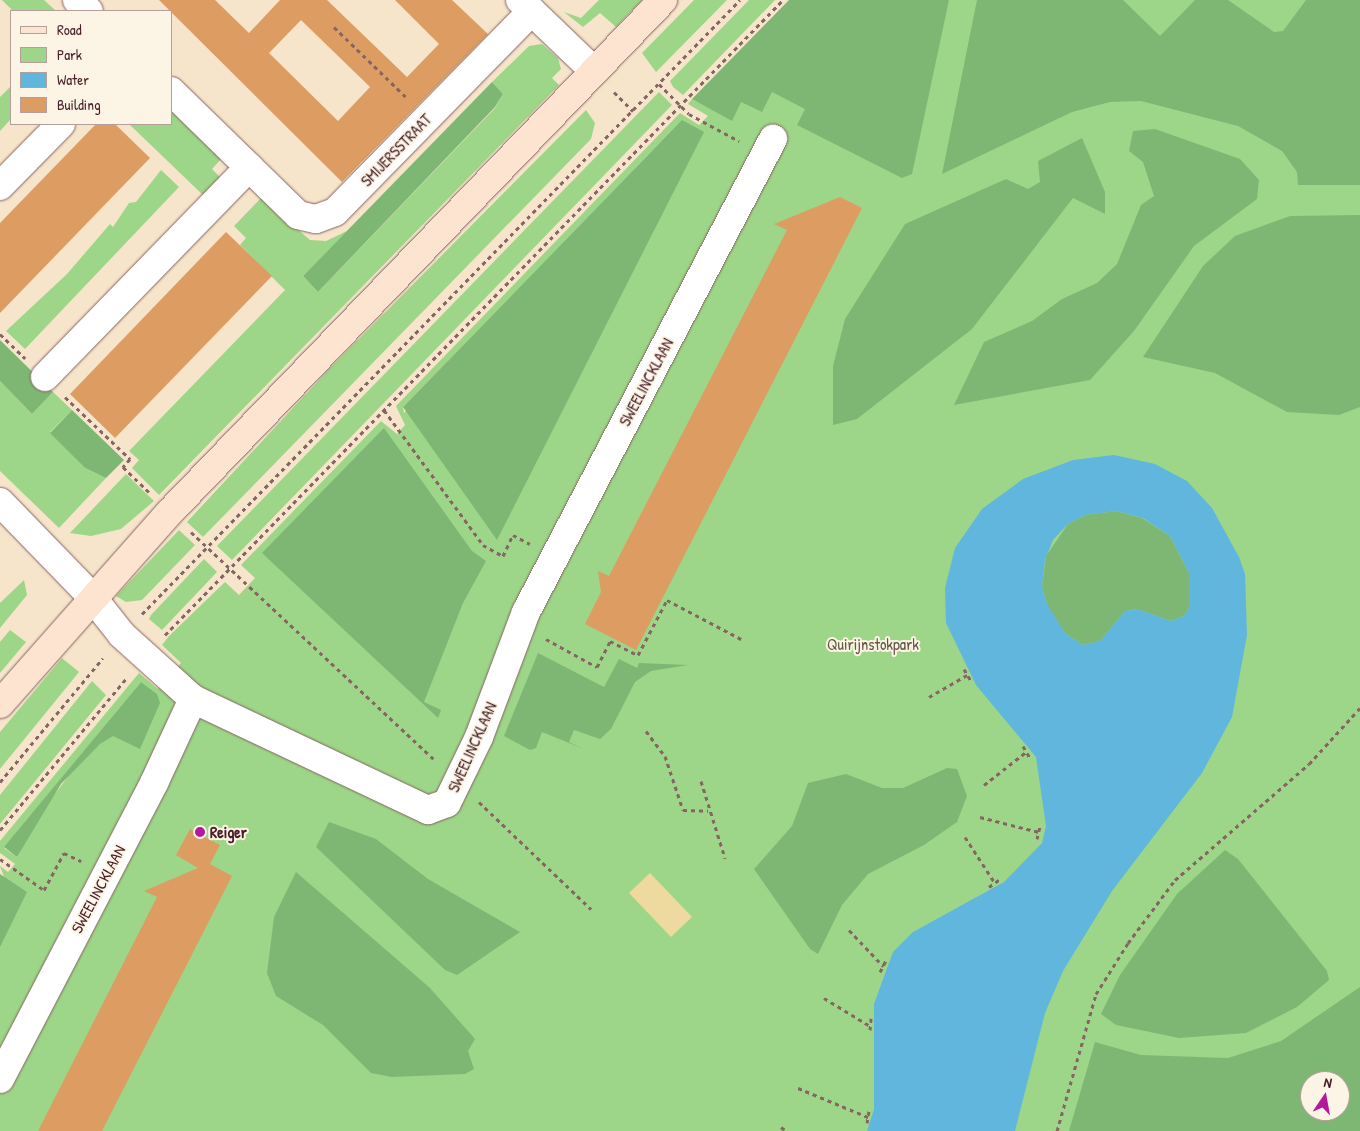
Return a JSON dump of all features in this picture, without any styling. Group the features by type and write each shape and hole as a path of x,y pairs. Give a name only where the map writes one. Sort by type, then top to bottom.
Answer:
{"street":[{"path":"77,0 88,10"},
{"path":"0,704 92,597 170,512 663,0"},
{"path":"526,6 594,71"},
{"name":"SMIJERSSTRAAT","path":"172,92 298,215 316,218 336,212 427,118 526,6"},
{"path":"0,186 59,125"},
{"name":"SWEELINCKLAAN","path":"0,1079 107,872 193,699 428,810 447,803 520,625 773,139"},
{"path":"45,377 249,167"},
{"path":"0,502 92,597 122,635 144,657 193,699"}],"path":[{"path":"0,782 122,635 205,546 740,0"},
{"path":"0,830 144,657 783,0"},
{"path":"334,27 427,118"},
{"path":"659,84 680,105 744,144 773,139"},
{"path":"0,334 130,459 123,468 229,570 457,781 591,909"},
{"path":"384,410 483,545 503,556 513,535 554,558"},
{"path":"520,625 597,667 610,641 638,655 667,600 741,639"},
{"path":"964,669 971,681"},
{"path":"929,697 967,675"},
{"path":"1057,1131 1096,994 1134,936 1175,880 1309,764 1360,708"},
{"path":"646,731 665,756 683,810 708,811"},
{"path":"1023,746 1030,758"},
{"path":"984,785 1026,752"},
{"path":"701,781 708,811 725,858"},
{"path":"980,817 1039,832"},
{"path":"1037,839 1040,826"},
{"path":"965,837 995,883"},
{"path":"0,859 44,890 64,853 107,872"},
{"path":"989,887 1000,879"},
{"path":"849,930 883,966"},
{"path":"880,972 887,958"},
{"path":"824,998 870,1028 872,1018"},
{"path":"798,1088 868,1117"},
{"path":"867,1123 869,1110"},
{"path":"782,1127 786,1131"}],"green space":[{"path":"2,0 44,0 55,10 12,10"},
{"path":"599,0 642,0 616,27 600,13 583,27 564,12 581,18"},
{"path":"694,0 727,0 656,72 642,53"},
{"path":"749,0 775,0 683,95 673,87 670,81"},
{"path":"789,0 949,0 912,174 902,178 797,125 805,109 772,92 762,112 741,102 732,121 692,99"},
{"name":"Quirijnstokpark","path":"808,0 1360,0 1360,1131 0,1131 0,882 4,877 0,866 8,872 15,864 0,853 0,841 139,673 158,689 181,663 162,645 169,636 225,582 239,595 255,578 241,565 381,421 397,434 405,425 396,406 680,113 699,125 708,116 688,104 692,99 714,110 820,1","holes":["682,120 404,413 403,407","141,682 155,693 76,766 45,807 17,857 4,848"]},
{"path":"977,0 1123,0 1160,36 1195,0 1228,0 1274,32 1283,31 1306,0 1360,0 1360,185 1298,185 1297,172 1282,151 1238,126 1141,101 1110,102 1072,112 942,174"},
{"path":"542,44 558,58 561,69 552,78 559,85 159,495 132,468 139,460 129,451 285,290 240,245 246,238 234,226 261,198 310,240 326,241 347,231 303,276 318,292 495,108 503,94 492,82 529,46"},
{"path":"492,82 503,94 495,107 318,292 303,276"},
{"path":"10,87 10,120 0,131 0,97"},
{"path":"659,92 672,105 232,560 217,546"},
{"path":"586,110 595,123 591,139 203,537 187,522 331,367"},
{"path":"172,112 221,159 212,169 221,178 204,196 130,125 172,125"},
{"path":"682,120 704,132 497,540 403,407"},
{"path":"1155,129 1240,159 1259,180 1257,199 1194,246 1134,331 1090,380 954,405 984,342 1032,321 1062,299 1097,283 1117,264 1141,205 1154,196 1143,162 1129,151 1133,131"},
{"path":"1082,138 1105,192 1105,214 1073,198 972,329 857,419 833,425 833,366 845,319 905,224 1006,179 1028,189 1040,182 1038,161"},
{"path":"161,170 179,187 25,349 6,331 67,274 110,224 113,227 129,203 136,202"},
{"path":"1360,215 1360,407 1339,415 1287,412 1215,373 1143,357 1203,266 1235,236 1290,216"},
{"path":"0,340 53,392 32,414 0,381"},
{"path":"0,381 32,414 53,392 72,410 50,432 85,468 106,478 59,528 0,471"},
{"path":"72,410 124,460 106,478 85,468 50,433"},
{"path":"384,428 472,551 486,561 463,603 424,702 441,710 438,718 262,553"},
{"path":"126,474 154,501 121,529 91,536 70,533"},
{"path":"1116,511 1142,518 1170,536 1189,573 1189,608 1184,616 1171,621 1137,609 1125,611 1100,641 1083,645 1065,633 1048,608 1042,587 1046,556 1068,524 1085,515"},
{"path":"179,530 195,545 142,600 126,602 116,596"},
{"path":"204,559 217,572 162,630 149,619 151,615"},
{"path":"24,580 27,595 0,628 0,603"},
{"path":"10,630 26,642 0,673 0,642"},
{"path":"538,653 604,687 619,659 637,668 639,663 688,665 651,671 635,682 611,729 600,739 574,730 569,742 584,749 542,732 536,748 530,750 504,736"},
{"path":"62,658 79,672 0,769 0,732"},
{"path":"92,681 106,695 0,824 0,795"},
{"path":"141,682 157,694 160,703 140,749 113,736 100,744 61,784 17,857 4,847"},
{"path":"947,768 957,769 967,796 957,822 924,845 868,874 842,905 818,954 810,949 754,869 792,826 808,783 846,774 882,788 903,788"},
{"path":"329,822 376,839 428,879 520,932 457,975 445,970 316,847"},
{"path":"1225,850 1238,859 1327,971 1329,980 1297,1007 1246,1033 1179,1038 1116,1025 1101,1014 1120,975 1177,894"},
{"path":"296,872 430,988 475,1039 468,1051 474,1069 465,1074 392,1077 371,1073 323,1025 276,996 267,973 274,917"},
{"path":"0,874 27,892 0,947"},
{"path":"1360,987 1360,1131 1069,1131 1095,1042 1141,1055 1228,1058 1281,1041"}],"sand":[{"path":"650,873 692,917 671,937 629,893"}],"water":[{"path":"1114,455 1155,464 1187,481 1212,508 1239,557 1245,574 1247,635 1232,717 1202,773 1112,891 1063,971 1045,1013 1015,1131 867,1131 874,1109 874,1004 893,952 913,932 1004,882 1042,843 1046,826 1036,757 976,685 946,623 945,588 955,548 982,509 1023,479 1073,460","holes":["1116,511 1143,518 1170,536 1189,573 1189,608 1184,616 1171,621 1137,609 1125,611 1100,641 1083,645 1065,633 1047,604 1042,587 1045,560 1053,540 1068,524 1085,515"]}],"building":[{"path":"159,0 215,0 249,33 280,0 327,0 407,77 439,44 395,0 452,0 488,34 342,182 172,13 172,10 169,10","holes":["301,20 370,87 338,121 269,53"]},
{"path":"95,125 116,125 150,158 0,313 0,223"},
{"path":"840,197 862,208 636,650 585,624 601,592 598,571 609,576 787,230 774,224"},
{"path":"226,232 272,276 115,438 70,394"},
{"path":"190,829 220,845 210,864 232,876 102,1131 38,1131 157,897 144,891 198,868 176,855"}],"place":[{"name":"Reiger","path":"200,832"}]}
